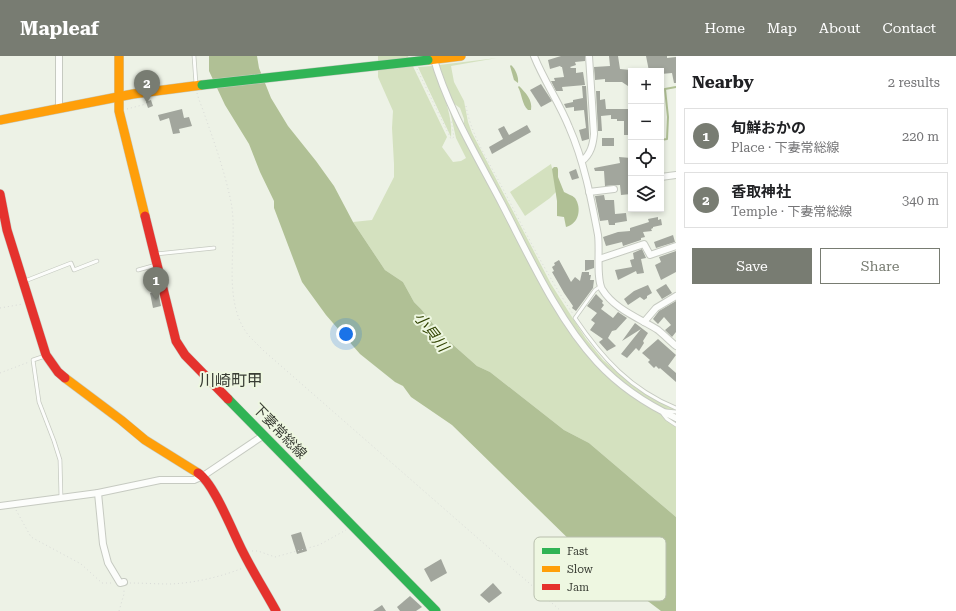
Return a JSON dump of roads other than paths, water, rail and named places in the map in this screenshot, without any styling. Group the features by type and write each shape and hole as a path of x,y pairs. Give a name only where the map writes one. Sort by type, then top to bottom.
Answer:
{"street":[{"path":"59,56 59,108"},
{"name":"下妻常総線","path":"119,56 119,111 176,341 185,354 436,611"},
{"path":"0,120 118,97 199,85 432,58 461,56"},
{"path":"534,56 540,72 569,125 582,161 599,245 601,286 608,296 621,308 659,331 675,345"},
{"path":"582,161 589,154 593,144 594,134 589,56"},
{"path":"432,58 462,127 536,269 566,320 592,356 611,376 640,399 676,418"},
{"path":"664,177 676,176"},
{"path":"589,192 614,188"},
{"path":"0,194 7,230 46,356 58,372 71,384 121,420 145,440 203,476 213,491 243,552 276,611"},
{"path":"599,259 644,244 650,255 676,246"},
{"path":"644,322 656,308 676,296"},
{"path":"0,506 98,493 160,480 194,480 203,476 264,435"},
{"path":"98,493 103,544 108,563 122,583"}],"lane":[{"path":"194,56 199,85"},
{"path":"155,254 214,248"},
{"path":"23,281 71,263 74,270 97,261"},
{"path":"138,270 158,265"},
{"path":"601,286 595,290 575,318 600,353 628,381 661,402 676,408"},
{"path":"46,356 33,360 39,402 60,460 61,498"},
{"path":"661,411 676,412"},
{"path":"661,411 667,419 676,425"}],"water":[{"name":"小貝川","path":"209,56 257,56 259,68 271,98 288,126 334,186 353,222 385,270 403,282 414,302 442,335 477,366 490,372 564,430 589,443 676,517 676,611 661,611 648,601 666,601 666,537 567,537 452,425 411,397 403,386 395,382 360,354 326,315 302,282 274,208 274,201 249,144 225,105 209,71"},
{"path":"511,65 514,68 518,78 518,83 514,80"},
{"path":"519,86 530,100 531,110 528,110 524,105 518,87"},
{"path":"557,167 558,169 558,177 564,192 575,198 579,211 574,223 566,227 564,217 557,216 557,201 552,169"}],"waterway":[{"path":"664,140 667,139 668,117 665,89 676,87"}],"place":[{"name":"香取神社","path":"147,103"},
{"name":"旬鮮おかの","path":"156,300"}],"district":[{"name":"川崎町甲","path":"231,380"}]}
